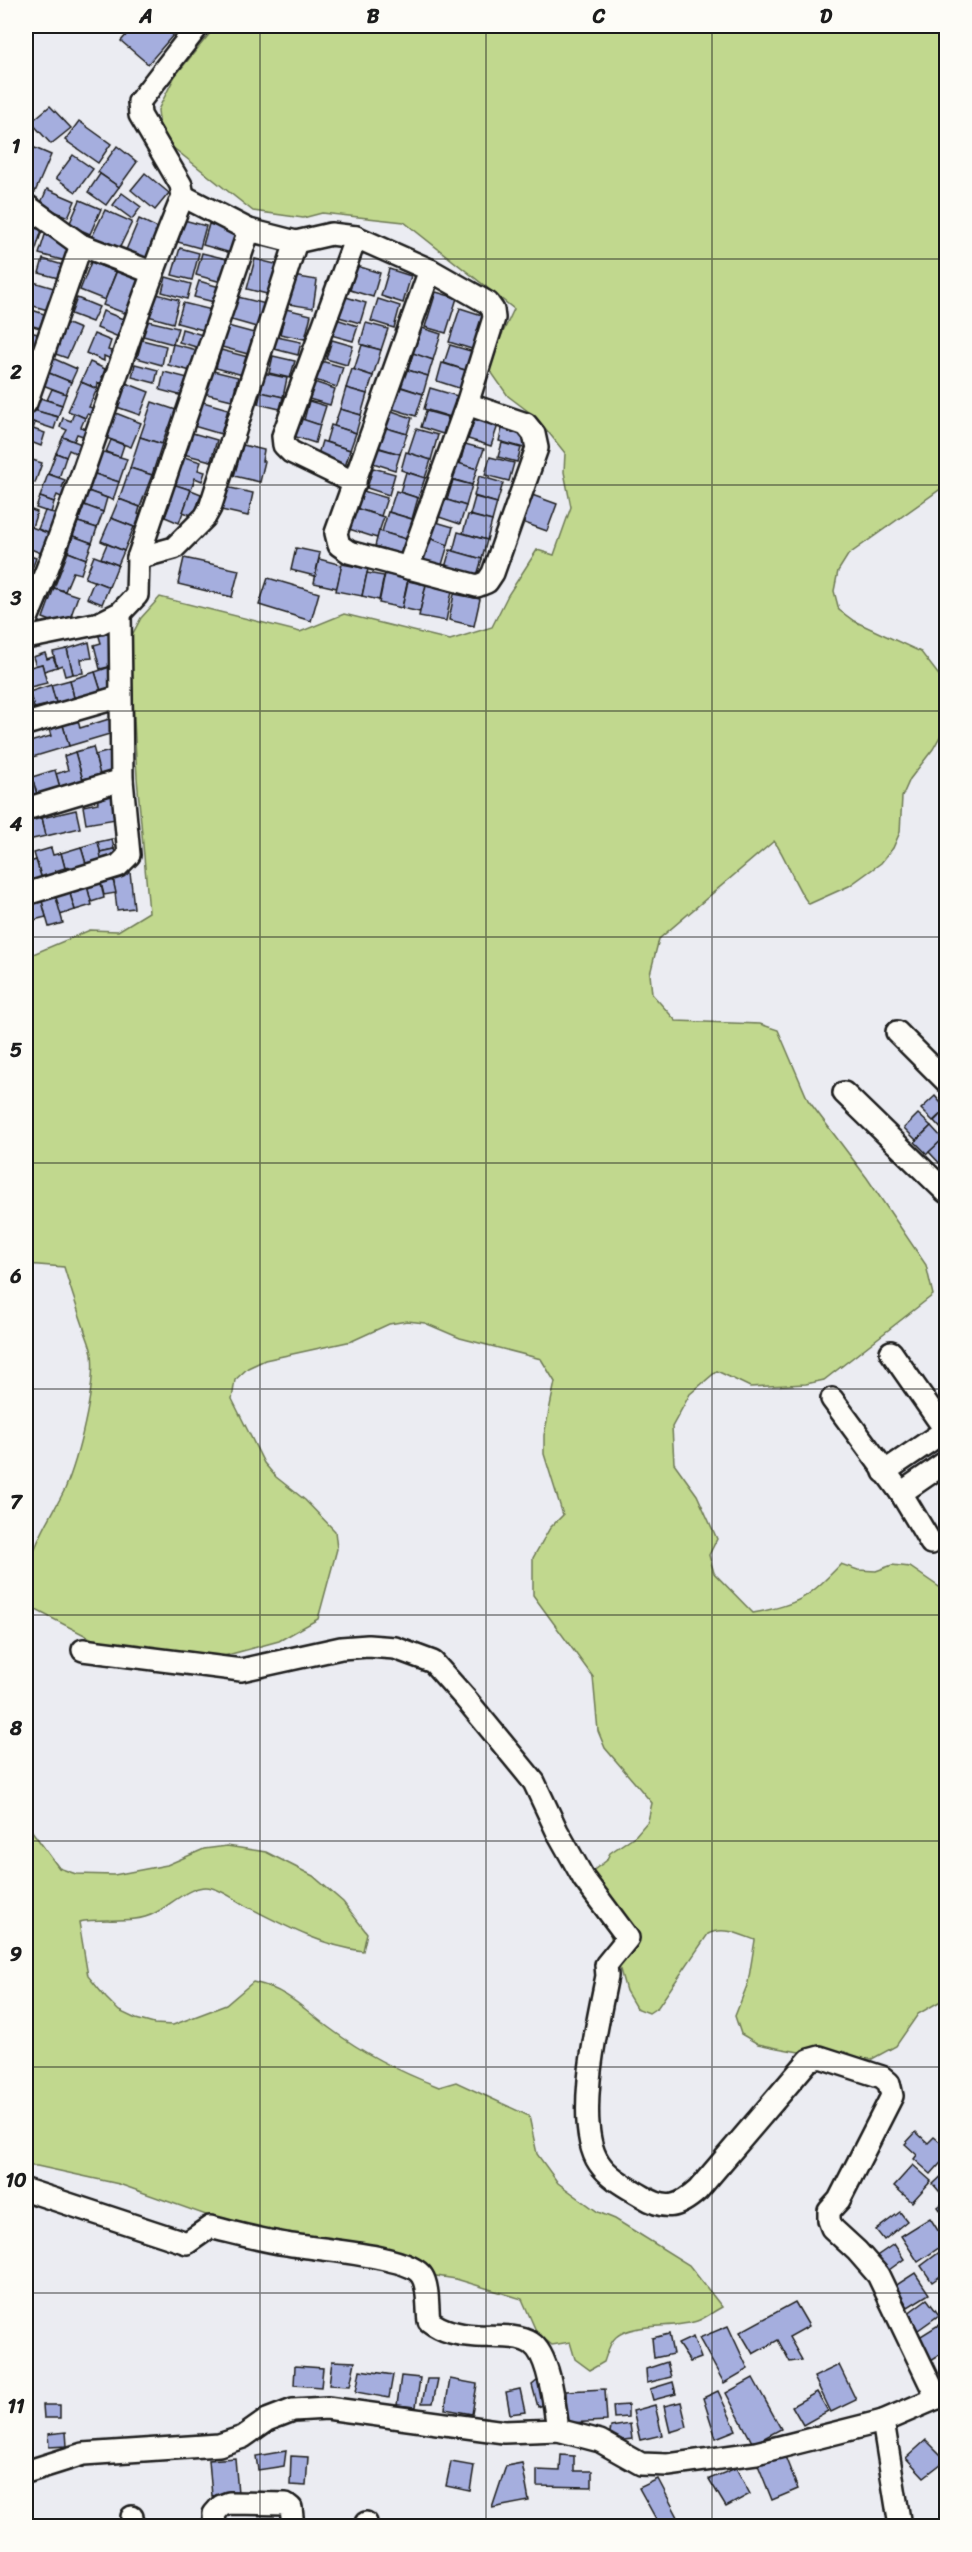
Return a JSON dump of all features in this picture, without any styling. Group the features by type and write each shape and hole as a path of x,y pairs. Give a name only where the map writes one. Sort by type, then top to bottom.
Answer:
{"street":[{"path":"26,621 62,533 151,272 183,196 181,185 138,109 139,102 198,26"},
{"path":"183,196 249,231 296,242 331,234 356,237 430,270 488,303 494,310 494,318 467,404 408,568"},
{"path":"26,205 81,245 151,272"},
{"path":"26,638 100,623 120,613 137,595 138,558 249,231"},
{"path":"355,483 291,452 284,445 283,436 356,237"},
{"path":"138,558 174,548 205,517 210,508 296,242"},
{"path":"26,403 81,245"},
{"path":"430,270 336,533 339,545 349,552 477,586 487,582 493,573 537,448 534,434 526,424 467,404"},
{"path":"26,894 118,866 129,855 122,780 119,697 120,613"},
{"path":"26,724 119,697"},
{"path":"26,809 122,780"},
{"path":"897,1032 946,1081"},
{"path":"844,1093 946,1192"},
{"path":"884,1472 946,1430 891,1352"},
{"path":"832,1399 901,1493 931,1543"},
{"path":"901,1493 946,1462"},
{"path":"26,2472 83,2454 219,2445 243,2437 267,2420 292,2410 327,2408 438,2425 504,2432 558,2430 600,2441 641,2464 668,2465 756,2452 883,2421 942,2396 878,2275 832,2228 828,2220 829,2211 839,2199 892,2096 889,2083 882,2077 820,2057 809,2060 684,2204 665,2207 652,2202 608,2175 599,2164 588,2134 590,2055 607,1976 606,1965 627,1938 584,1879 557,1831 534,1782 433,1662 395,1648 368,1646 341,1648 241,1670 82,1650"},
{"path":"26,2190 187,2243 210,2228 286,2244 387,2259 414,2267 422,2275 425,2283 429,2321 439,2329 466,2335 516,2338 532,2343 543,2358 553,2394 558,2430"},
{"path":"883,2421 900,2526"},
{"path":"215,2526 214,2514 229,2503 286,2504 291,2508 293,2526"}],"green space":[{"path":"216,26 946,26 946,485 848,555 838,571 834,591 839,610 854,621 921,652 945,683 946,726 933,749 910,779 902,797 900,832 893,848 881,863 849,886 809,904 774,841 659,939 650,974 652,994 676,1021 760,1024 778,1030 808,1100 867,1178 926,1265 933,1295 824,1380 806,1384 750,1387 717,1371 690,1394 672,1427 674,1463 697,1495 717,1539 709,1555 714,1573 753,1613 782,1607 802,1598 841,1564 858,1570 876,1571 892,1565 910,1567 942,1589 946,1595 946,1998 918,2014 896,2046 872,2059 838,2059 777,2048 758,2044 741,2034 735,2016 748,1983 755,1940 731,1932 719,1931 708,1934 658,2007 649,2013 636,2008 626,1991 610,1934 573,1885 606,1861 610,1853 636,1835 648,1821 652,1803 605,1748 598,1731 593,1677 533,1595 533,1558 550,1528 563,1515 544,1454 544,1435 555,1382 541,1359 460,1338 425,1323 407,1321 389,1324 352,1341 265,1360 248,1368 235,1380 232,1399 264,1463 276,1477 305,1500 335,1531 337,1549 318,1619 279,1641 213,1659 98,1642 32,1608 28,1592 31,1561 42,1532 65,1489 75,1460 89,1403 93,1368 91,1348 64,1267 26,1264 26,957 90,930 118,931 149,912 137,778 130,639 141,618 160,597 300,632 344,614 450,640 492,627 508,595 537,550 554,555 571,507 564,472 565,453 537,418 508,396 487,366 514,309 404,222 322,213 303,218 253,211 171,146 160,130 158,110 175,76"},
{"path":"26,1823 59,1868 76,1874 114,1875 167,1865 204,1849 227,1846 266,1852 313,1876 343,1902 367,1933 363,1951 333,1945 304,1934 221,1891 205,1887 182,1895 146,1917 79,1922 88,1976 119,2011 154,2024 173,2025 226,2005 253,1982 266,1986 286,1995 357,2047 398,2069 439,2087 456,2082 529,2116 537,2154 558,2183 598,2212 615,2219 689,2265 722,2307 697,2321 643,2327 624,2332 612,2342 604,2362 590,2370 575,2359 570,2342 552,2345 537,2333 522,2299 456,2279 417,2273 279,2241 119,2184 37,2166 26,2166"}],"building":[{"path":"134,26 181,26 148,64 121,41"},
{"path":"50,106 71,128 51,144 31,122"},
{"path":"79,121 111,144 98,163 65,140"},
{"path":"30,146 51,155 35,192 26,188 26,157"},
{"path":"117,146 137,162 119,187 98,172"},
{"path":"73,155 93,169 76,192 56,178"},
{"path":"145,173 169,193 155,210 131,190"},
{"path":"100,174 119,187 106,205 88,192"},
{"path":"47,189 75,201 68,217 40,205"},
{"path":"122,193 141,207 132,219 113,205"},
{"path":"80,200 101,209 90,234 69,225"},
{"path":"105,210 132,222 119,249 92,237"},
{"path":"139,219 160,229 147,259 126,250"},
{"path":"184,220 206,226 200,248 178,242"},
{"path":"209,224 236,232 231,253 203,245"},
{"path":"26,226 42,230 33,258 26,256"},
{"path":"45,235 71,243 66,261 39,254"},
{"path":"180,248 199,253 192,280 172,275"},
{"path":"202,253 231,260 225,283 196,275"},
{"path":"43,259 66,266 62,279 39,273"},
{"path":"255,259 279,265 271,295 247,289"},
{"path":"91,262 116,272 105,300 80,290"},
{"path":"357,266 380,273 373,297 350,290"},
{"path":"118,268 145,278 130,315 103,305"},
{"path":"389,269 411,276 403,303 381,296"},
{"path":"293,276 317,280 313,308 288,304"},
{"path":"166,277 191,284 187,299 162,292"},
{"path":"30,281 54,288 48,310 26,304"},
{"path":"199,281 223,288 218,303 194,297"},
{"path":"436,292 457,298 446,333 425,327"},
{"path":"153,293 179,300 173,323 148,316"},
{"path":"234,296 266,304 260,328 228,319"},
{"path":"346,297 366,303 360,323 339,317"},
{"path":"77,298 99,307 92,322 71,314"},
{"path":"378,299 400,306 394,328 371,321"},
{"path":"183,303 212,310 207,331 177,323"},
{"path":"26,308 44,314 40,328 26,324"},
{"path":"460,308 485,316 475,350 449,342"},
{"path":"286,309 311,315 305,339 280,334"},
{"path":"103,311 128,321 121,338 97,328"},
{"path":"336,319 358,326 353,341 331,335"},
{"path":"148,321 178,328 173,344 143,336"},
{"path":"63,322 80,329 67,358 50,352"},
{"path":"366,323 388,329 381,350 360,344"},
{"path":"224,325 254,333 248,354 218,346"},
{"path":"419,327 441,334 433,360 410,353"},
{"path":"182,329 206,336 203,349 179,342"},
{"path":"26,331 38,334 32,355 26,354"},
{"path":"94,334 111,341 108,350 114,352 111,359 104,356 104,361 86,353"},
{"path":"277,337 301,342 298,355 274,349"},
{"path":"142,340 166,346 162,365 137,358"},
{"path":"332,340 353,346 347,365 326,359"},
{"path":"173,344 197,350 191,371 168,365"},
{"path":"362,345 381,350 373,376 354,370"},
{"path":"450,345 474,352 468,371 444,363"},
{"path":"221,350 248,357 243,375 216,368"},
{"path":"413,353 433,360 428,376 408,370"},
{"path":"273,356 295,361 290,378 269,373"},
{"path":"50,357 77,369 71,382 44,371"},
{"path":"321,361 343,367 337,387 315,380"},
{"path":"90,362 105,369 102,377 105,378 102,385 98,383 97,389 81,382"},
{"path":"442,363 468,371 462,389 437,381"},
{"path":"135,364 158,370 155,383 132,377"},
{"path":"352,369 373,376 367,394 346,388"},
{"path":"404,369 428,376 423,394 399,386"},
{"path":"209,370 238,377 232,400 203,393"},
{"path":"164,372 188,378 183,396 160,390"},
{"path":"49,373 71,382 66,394 43,385"},
{"path":"263,373 287,378 283,397 259,392"},
{"path":"81,382 97,389 89,407 93,408 90,415 87,414 85,418 68,411"},
{"path":"314,382 335,389 330,405 309,399"},
{"path":"126,383 149,392 140,415 117,407"},
{"path":"397,386 423,394 416,416 390,408"},
{"path":"346,388 367,394 361,415 340,409"},
{"path":"430,388 461,397 454,418 424,409"},
{"path":"52,389 66,394 62,405 47,400"},
{"path":"261,392 283,397 280,409 258,404"},
{"path":"34,396 62,405 58,417 30,409"},
{"path":"196,400 228,409 221,434 190,425"},
{"path":"309,401 326,406 320,425 304,420"},
{"path":"152,402 179,411 173,429 168,427 162,444 140,437"},
{"path":"30,409 58,417 54,429 27,420"},
{"path":"340,409 361,415 356,433 334,426"},
{"path":"389,410 412,418 407,434 383,427"},
{"path":"426,411 448,417 443,434 421,427"},
{"path":"113,412 141,423 131,447 104,437"},
{"path":"74,413 85,418 81,427 86,429 83,436 77,434 74,441 63,437 67,430 60,427 63,418 71,421"},
{"path":"299,418 320,425 315,443 293,436"},
{"path":"475,418 498,425 491,446 468,439"},
{"path":"26,420 35,423 33,429 45,433 41,446 31,442 30,448 26,447"},
{"path":"503,424 529,431 524,448 499,441"},
{"path":"331,425 356,433 350,450 326,442"},
{"path":"383,427 407,434 400,454 377,447"},
{"path":"416,429 438,435 431,460 408,453"},
{"path":"189,432 217,440 211,461 183,454"},
{"path":"63,437 84,445 80,455 69,450 66,457 56,453"},
{"path":"140,437 162,444 152,475 130,468"},
{"path":"111,440 124,445 120,457 106,452"},
{"path":"322,441 350,450 345,467 317,458"},
{"path":"502,443 521,448 517,462 498,457"},
{"path":"465,444 484,449 477,469 460,464"},
{"path":"243,445 264,450 262,461 265,461 260,482 234,476"},
{"path":"378,448 400,454 395,470 373,463"},
{"path":"100,451 127,459 119,482 92,473"},
{"path":"406,452 431,460 425,478 401,470"},
{"path":"56,453 66,457 59,478 48,474"},
{"path":"184,457 201,462 198,470 205,472 202,481 195,478 191,490 175,485"},
{"path":"490,457 514,463 509,481 485,475"},
{"path":"26,458 42,463 35,483 26,479"},
{"path":"455,462 477,469 472,485 449,478"},
{"path":"130,468 152,475 140,507 119,499"},
{"path":"373,468 395,474 389,495 367,488"},
{"path":"406,472 425,478 418,498 400,492"},
{"path":"92,473 119,482 113,500 85,490"},
{"path":"48,474 65,480 62,488 67,489 63,498 57,495 54,502 40,497"},
{"path":"479,476 503,483 497,503 474,496"},
{"path":"453,480 472,485 466,506 447,500"},
{"path":"170,483 191,490 179,523 165,517 171,501 165,498"},
{"path":"226,487 253,493 248,516 221,510"},
{"path":"85,490 107,498 103,512 80,504"},
{"path":"191,490 201,494 194,516 183,512"},
{"path":"360,490 387,498 381,516 355,508"},
{"path":"396,491 418,498 412,519 389,512"},
{"path":"532,495 557,504 547,531 522,522"},
{"path":"40,497 54,502 51,513 36,508"},
{"path":"475,497 497,503 492,521 470,515"},
{"path":"119,499 140,507 138,514 143,516 139,529 111,518"},
{"path":"444,499 466,506 460,524 439,517"},
{"path":"84,505 103,512 97,528 78,522"},
{"path":"26,508 37,512 32,527 26,525"},
{"path":"355,508 384,517 377,538 349,529"},
{"path":"45,511 59,514 50,534 38,529"},
{"path":"388,512 415,520 409,540 382,532"},
{"path":"468,515 492,521 487,540 463,533"},
{"path":"111,518 134,527 124,551 101,541"},
{"path":"78,522 97,528 92,543 73,536"},
{"path":"436,522 453,527 448,545 431,539"},
{"path":"26,525 50,534 43,554 26,547"},
{"path":"379,531 409,540 404,555 375,546"},
{"path":"458,532 487,540 482,559 453,551"},
{"path":"73,536 92,543 86,559 68,552"},
{"path":"429,538 448,545 441,568 422,562"},
{"path":"107,544 124,551 118,565 101,558"},
{"path":"296,548 320,553 315,576 291,570"},
{"path":"450,550 482,559 476,579 444,571"},
{"path":"68,552 86,559 81,574 73,572 65,591 54,588"},
{"path":"27,555 36,558 28,579 26,578"},
{"path":"94,556 118,565 109,587 85,578"},
{"path":"184,558 239,570 232,597 178,584"},
{"path":"319,559 342,565 337,588 314,583"},
{"path":"342,564 368,569 362,596 336,591"},
{"path":"367,573 384,576 379,600 362,596"},
{"path":"385,574 408,579 402,608 379,603"},
{"path":"268,578 319,593 311,621 259,605"},
{"path":"94,581 109,587 102,604 87,598"},
{"path":"408,581 426,585 420,612 402,608"},
{"path":"426,585 452,591 446,621 419,616"},
{"path":"54,588 78,596 67,627 43,618"},
{"path":"454,594 480,599 474,626 449,620"},
{"path":"116,628 116,665 100,669 94,645 101,643 98,633"},
{"path":"89,642 92,658 81,659 83,673 73,674 67,649"},
{"path":"67,649 73,674 65,676 62,665 57,667 53,652"},
{"path":"45,653 47,659 53,657 57,667 44,671 42,664 36,666 33,657"},
{"path":"42,664 47,683 26,688 26,668"},
{"path":"116,665 116,686 101,691 95,672"},
{"path":"95,672 101,691 74,698 70,680"},
{"path":"70,680 74,698 56,703 51,685"},
{"path":"51,685 56,703 34,708 29,692"},
{"path":"29,692 34,708 26,711 26,693"},
{"path":"77,717 80,728 109,719 113,733 69,746 62,722"},
{"path":"62,722 69,746 26,759 26,743 51,736 48,726"},
{"path":"93,747 102,779 84,784 75,752"},
{"path":"114,750 119,770 100,775 95,755"},
{"path":"75,752 84,784 61,791 56,774 68,770 64,756"},
{"path":"55,770 61,791 38,798 32,777"},
{"path":"32,777 38,798 26,802 26,779"},
{"path":"117,791 122,818 86,824 83,806 98,803 97,795"},
{"path":"76,810 80,828 46,836 42,818"},
{"path":"42,818 46,836 28,840 26,822"},
{"path":"112,839 114,849 100,852 98,842"},
{"path":"98,842 102,860 97,860 98,865 93,867 91,863 86,864 81,847"},
{"path":"81,847 86,864 82,865 84,870 73,873 71,867 65,868 61,853"},
{"path":"51,848 53,855 61,853 65,868 55,871 57,879 43,883 34,853"},
{"path":"114,849 117,860 102,863 100,852"},
{"path":"36,860 43,883 29,886 26,863"},
{"path":"130,872 134,908 117,910 113,874"},
{"path":"113,880 116,893 104,895 101,883"},
{"path":"101,883 104,898 91,902 87,886"},
{"path":"87,886 92,905 75,910 69,891"},
{"path":"69,891 75,910 60,915 55,894"},
{"path":"39,892 55,894 63,923 49,927"},
{"path":"41,897 46,917 26,922 26,901"},
{"path":"935,1096 946,1109 933,1121 921,1109"},
{"path":"946,1109 946,1134 934,1121"},
{"path":"918,1114 931,1126 916,1140 904,1128"},
{"path":"931,1126 943,1139 927,1154 915,1142"},
{"path":"943,1139 946,1143 946,1164 943,1167 929,1152"},
{"path":"916,2132 928,2143 934,2137 946,2147 946,2157 931,2174 914,2159 917,2155 905,2144"},
{"path":"913,2165 931,2181 912,2202 894,2186"},
{"path":"946,2172 946,2197 945,2198 933,2184"},
{"path":"946,2201 946,2218 938,2207"},
{"path":"900,2212 907,2221 884,2240 876,2230"},
{"path":"930,2218 946,2243 918,2262 901,2236"},
{"path":"894,2244 904,2259 882,2275 871,2260"},
{"path":"945,2248 946,2272 932,2282 921,2266"},
{"path":"915,2273 929,2294 908,2307 895,2286"},
{"path":"927,2299 939,2315 918,2330 907,2314"},
{"path":"795,2302 809,2326 789,2337 802,2360 790,2362 778,2340 753,2354 740,2332"},
{"path":"940,2324 946,2335 946,2351 929,2361 916,2339"},
{"path":"728,2326 748,2369 724,2383 699,2338"},
{"path":"669,2334 673,2354 654,2358 652,2338"},
{"path":"693,2337 701,2358 690,2362 678,2344"},
{"path":"332,2361 355,2362 350,2386 329,2385"},
{"path":"667,2362 671,2377 647,2383 646,2369"},
{"path":"839,2365 856,2400 831,2412 814,2377"},
{"path":"295,2366 323,2368 321,2387 294,2385"},
{"path":"360,2370 393,2375 389,2398 356,2392"},
{"path":"401,2376 420,2378 416,2407 397,2405"},
{"path":"753,2378 781,2429 753,2444 726,2393"},
{"path":"427,2379 438,2379 433,2403 422,2403"},
{"path":"450,2379 477,2384 472,2414 445,2409"},
{"path":"537,2381 548,2403 538,2407 532,2385"},
{"path":"673,2382 676,2394 653,2400 650,2389"},
{"path":"520,2389 525,2412 510,2414 506,2392"},
{"path":"605,2389 607,2421 567,2423 566,2391"},
{"path":"718,2391 736,2430 716,2438 703,2398"},
{"path":"817,2392 828,2411 803,2425 792,2406"},
{"path":"681,2402 687,2427 670,2432 664,2406"},
{"path":"43,2405 60,2405 60,2418 44,2418"},
{"path":"628,2405 628,2417 614,2418 613,2406"},
{"path":"655,2405 662,2435 640,2440 633,2411"},
{"path":"630,2424 632,2439 608,2442 611,2427"},
{"path":"66,2432 67,2446 49,2447 48,2434"},
{"path":"926,2440 946,2460 924,2477 906,2458"},
{"path":"286,2451 284,2466 258,2470 256,2456"},
{"path":"784,2454 798,2489 772,2500 758,2465"},
{"path":"561,2455 574,2456 574,2471 592,2471 592,2487 537,2486 537,2470 560,2471"},
{"path":"291,2456 308,2457 306,2486 290,2485"},
{"path":"235,2458 238,2493 212,2496 209,2460"},
{"path":"451,2462 474,2466 470,2491 446,2486"},
{"path":"522,2463 529,2501 492,2508 506,2466"},
{"path":"736,2468 750,2494 726,2507 709,2479"},
{"path":"658,2479 679,2519 663,2526 660,2526 639,2488"}]}
